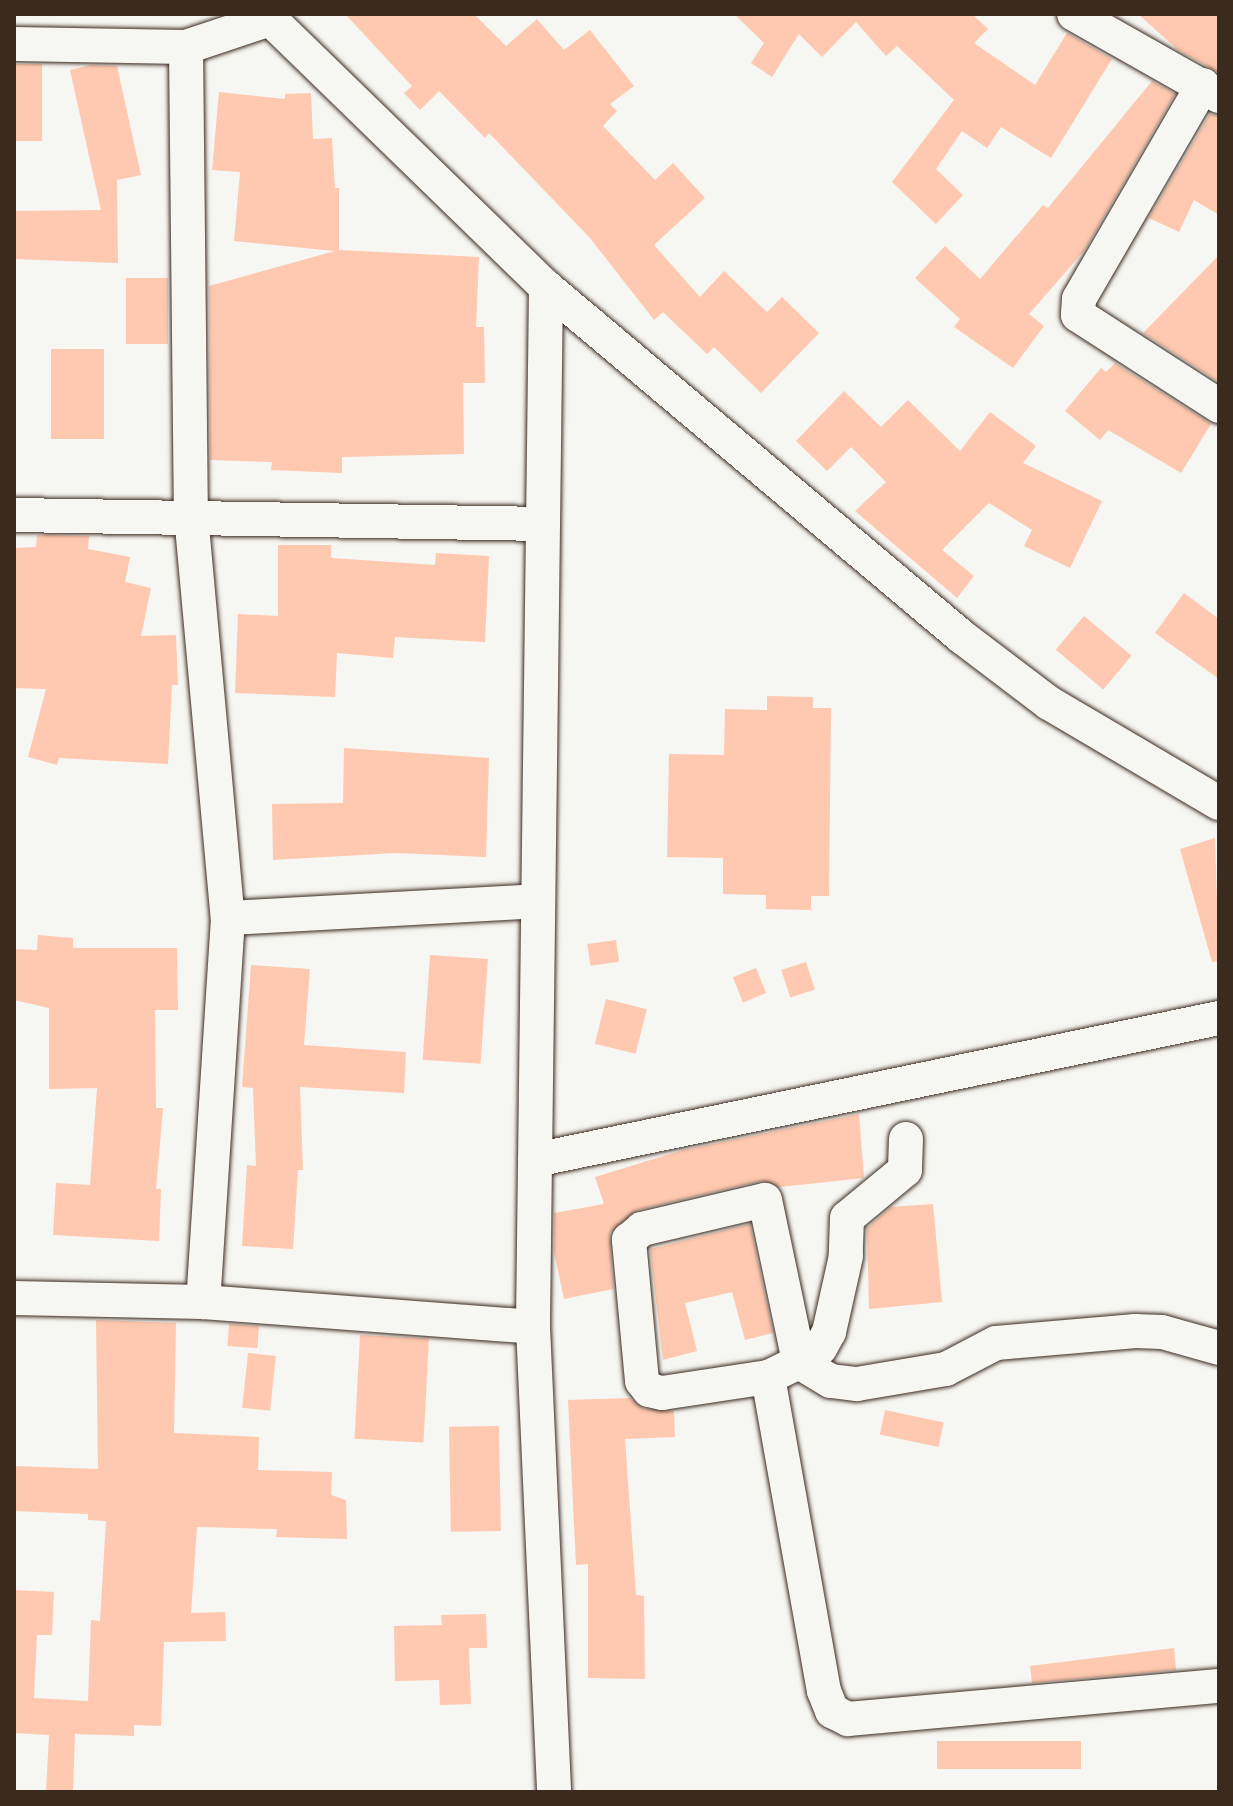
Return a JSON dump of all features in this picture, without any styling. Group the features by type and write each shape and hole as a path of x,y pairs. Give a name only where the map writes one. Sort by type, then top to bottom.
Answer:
{"street":[{"path":"1074,14 1211,91 1079,299 1078,315 1219,406"},
{"path":"14,44 186,47 268,16 546,287 962,637 1049,703 1219,803"},
{"path":"186,47 191,515 228,918 203,1302"},
{"path":"546,287 533,1327 554,1792"},
{"path":"14,515 191,515 543,524"},
{"path":"228,918 538,901"},
{"path":"535,1160 1219,1018"},
{"path":"906,1139 905,1170 847,1218 846,1256 829,1332 820,1348 799,1362 768,1377 662,1393 649,1390 642,1381 629,1240 642,1229 765,1200 799,1362 831,1381 857,1384 946,1369 996,1343 1135,1331 1162,1332 1219,1348"},
{"path":"14,1298 203,1302 533,1327"},
{"path":"768,1377 824,1691 832,1711 848,1719 1219,1686"}],"building":[{"path":"345,14 474,14 506,46 537,19 564,50 590,30 634,86 610,104 617,111 603,126 655,180 673,163 705,198 654,245 700,297 724,271 767,312 782,297 819,333 761,393 714,347 707,354 663,312 654,320 590,238 489,133 485,138 439,91 420,110 404,93 412,86"},
{"path":"734,14 972,14 988,29 974,43 1035,85 1067,33 1112,59 1051,158 1001,127 987,148 962,131 936,169 963,195 936,224 892,182 954,100 897,46 886,56 856,22 822,57 799,34 772,77 751,63 764,43"},
{"path":"1138,14 1219,14 1219,73 1178,50"},
{"path":"14,64 42,64 42,141 14,141"},
{"path":"91,65 117,66 141,175 117,180 118,263 14,259 14,211 101,210 70,70"},
{"path":"1152,81 1175,94 1084,251 1029,314 1044,326 1013,368 954,327 960,319 915,278 945,246 980,279 1043,205 1048,208"},
{"path":"219,92 285,99 285,94 311,93 313,139 332,138 335,188 339,188 339,250 479,257 476,327 484,327 485,383 463,383 464,454 342,457 342,473 271,470 272,462 210,460 209,286 335,251 234,241 240,172 212,170"},
{"path":"1210,114 1219,116 1219,215 1194,200 1179,232 1149,218"},
{"path":"1219,255 1219,382 1143,333"},
{"path":"126,278 168,278 168,344 126,344"},
{"path":"51,349 104,349 104,439 51,439"},
{"path":"1115,363 1211,424 1181,473 1108,430 1100,440 1065,411 1101,368 1106,372"},
{"path":"844,391 881,427 908,400 960,451 990,412 1036,446 1023,463 1102,501 1070,568 1024,546 1032,530 989,503 942,550 974,576 957,598 855,511 886,482 851,447 827,471 796,441"},
{"path":"37,535 89,536 88,549 130,557 125,582 151,588 141,636 176,635 178,685 172,685 168,764 59,758 57,765 28,757 46,689 14,688 14,548 36,547"},
{"path":"278,545 331,545 331,558 435,565 436,553 489,556 485,642 395,637 393,658 337,653 335,697 235,693 238,614 278,616"},
{"path":"1184,593 1219,619 1219,679 1155,633"},
{"path":"1084,616 1131,656 1103,690 1056,650"},
{"path":"767,696 813,697 813,708 831,708 829,896 811,896 811,910 766,909 766,895 723,894 723,858 667,857 669,754 724,755 725,709 767,710"},
{"path":"344,748 489,758 486,857 395,853 273,860 272,804 343,803"},
{"path":"1215,838 1219,961 1212,962 1180,849"},
{"path":"38,935 73,938 73,948 177,948 178,1010 155,1010 156,1108 163,1108 156,1189 161,1189 159,1241 53,1235 56,1183 90,1185 97,1088 49,1089 49,1008 14,1000 14,949 37,950"},
{"path":"616,940 619,962 590,966 587,944"},
{"path":"430,955 488,959 481,1064 423,1060"},
{"path":"806,962 815,990 790,998 781,970"},
{"path":"251,965 310,969 304,1045 406,1052 404,1093 300,1087 303,1170 298,1170 293,1249 242,1246 247,1165 256,1166 253,1088 242,1087"},
{"path":"756,968 766,993 743,1002 733,977"},
{"path":"606,999 647,1009 636,1054 595,1044"},
{"path":"859,1114 864,1178 780,1187 760,1181 637,1210 610,1233 613,1289 564,1299 554,1252 554,1213 604,1204 595,1177 683,1150"},
{"path":"933,1204 942,1302 869,1309 867,1228 891,1207"},
{"path":"750,1224 773,1333 745,1340 732,1292 685,1303 697,1351 663,1360 650,1249"},
{"path":"96,1320 176,1323 174,1433 259,1437 258,1470 332,1472 331,1495 346,1500 347,1539 276,1537 277,1529 197,1527 191,1613 225,1612 226,1641 164,1642 161,1726 134,1725 134,1736 75,1734 73,1792 46,1792 49,1735 14,1733 14,1590 54,1592 52,1635 37,1635 34,1698 88,1701 91,1620 100,1621 106,1521 88,1520 88,1514 14,1511 14,1466 98,1469"},
{"path":"229,1324 259,1326 257,1348 227,1346"},
{"path":"360,1335 429,1339 423,1442 355,1439"},
{"path":"248,1353 276,1356 270,1411 242,1408"},
{"path":"630,1398 644,1409 674,1411 675,1437 625,1439 636,1595 644,1596 645,1679 588,1678 588,1564 576,1565 568,1400"},
{"path":"885,1410 944,1422 938,1447 880,1434"},
{"path":"499,1426 501,1531 451,1532 449,1427"},
{"path":"486,1614 487,1648 469,1648 471,1704 440,1705 439,1680 395,1681 394,1626 442,1625 441,1615"},
{"path":"1174,1648 1176,1670 1032,1683 1030,1666"},
{"path":"937,1741 1081,1741 1081,1769 937,1769"}]}
